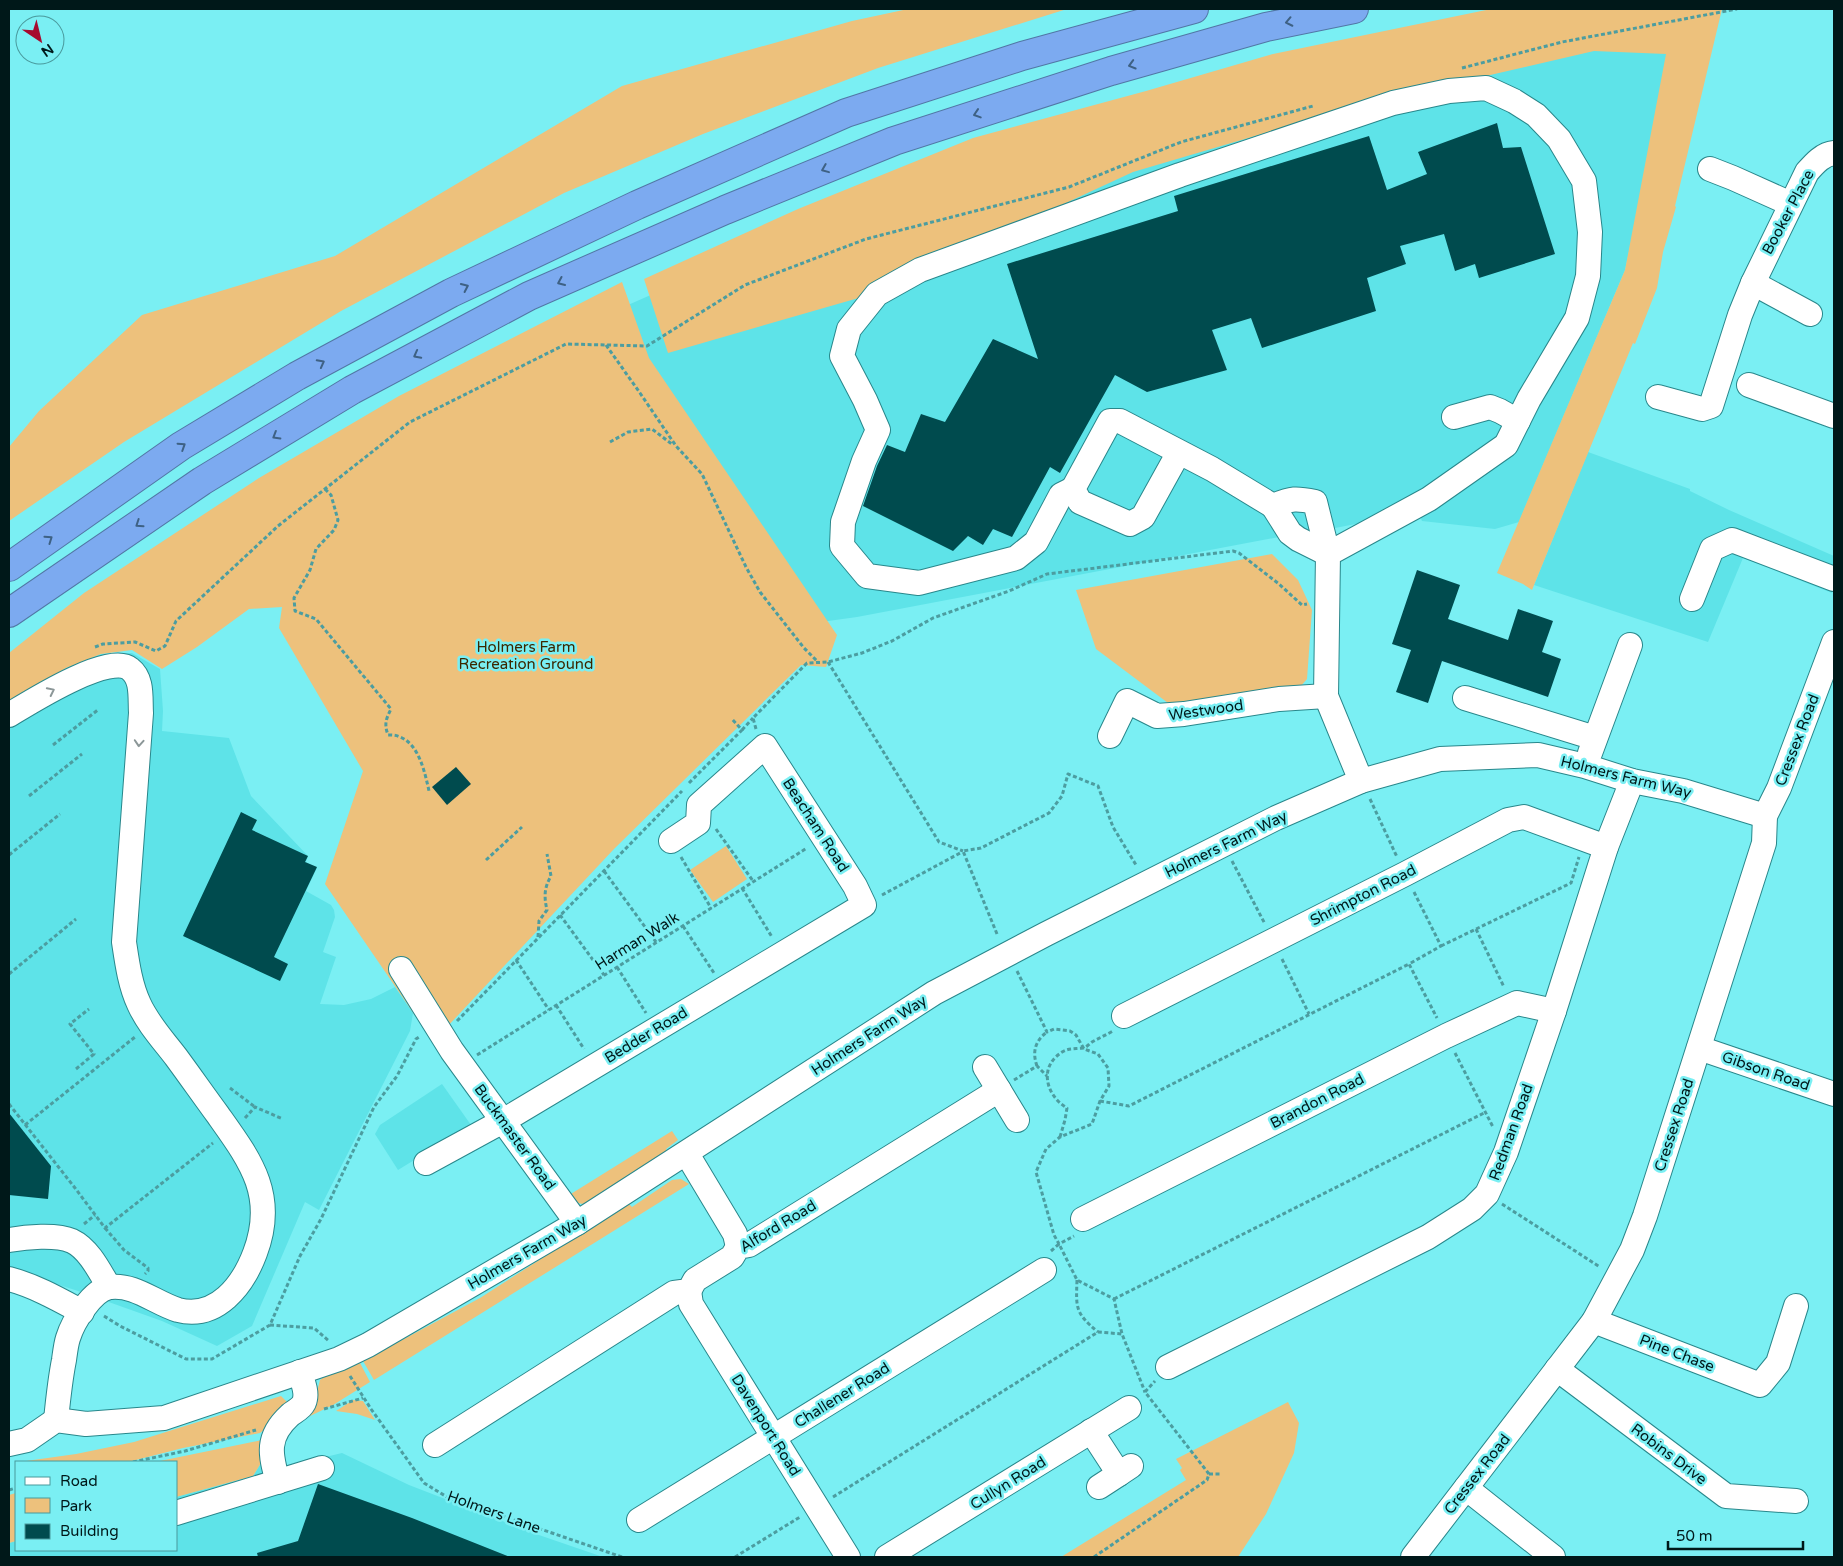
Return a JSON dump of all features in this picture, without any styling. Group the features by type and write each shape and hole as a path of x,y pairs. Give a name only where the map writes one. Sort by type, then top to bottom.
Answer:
{"highway":[{"path":"9,567 181,446 297,376 451,293 637,205 846,113 1022,56 1194,9"},
{"path":"9,613 23,601 202,481 277,435 352,390 529,296 725,210 894,141 1120,68 1266,27 1354,9"}],"street":[{"path":"1328,565 1290,533 1273,506 1212,469 1145,433 1120,421 1110,421 1073,489 1061,495 1036,542 1016,558 919,583 867,576 842,546 843,522 864,462 878,430 842,356 849,329 877,294 920,270 1180,175 1393,103 1449,91 1486,88 1514,101 1536,115 1559,140 1584,181 1590,232 1588,276 1577,318 1528,399 1509,416 1488,418 1467,425 1455,415"},
{"name":"Booker Place","path":"1658,397 1702,409 1711,406 1752,283 1808,172 1824,156 1834,153"},
{"path":"1710,169 1791,204"},
{"path":"1752,283 1810,314"},
{"path":"1749,385 1834,416"},
{"path":"1328,565 1429,499 1506,445 1509,416"},
{"path":"1073,489 1080,502 1130,524 1143,517 1179,452"},
{"path":"1273,506 1298,498 1315,502 1328,565 1326,696 1361,781"},
{"path":"1692,599 1712,549 1732,540 1834,580"},
{"name":"Cressex Road","path":"1413,1557 1594,1320 1632,1250 1645,1216 1764,843 1765,816 1779,788 1834,642"},
{"path":"1586,766 1630,645"},
{"path":"9,715 40,696 104,667 118,665 129,668 136,676 140,686 141,712 124,942 131,978 138,1003 150,1024 246,1154 260,1186 263,1202 260,1238 255,1253 237,1286 222,1302 203,1311 178,1310 128,1288 109,1287 95,1295 86,1304 89,1311"},
{"name":"Westwood","path":"1110,736 1126,701 1157,716 1184,714 1278,699 1326,696"},
{"path":"1465,698 1595,738"},
{"path":"671,840 698,823 698,805 754,732"},
{"name":"Beacham Road","path":"754,732 854,886 864,905"},
{"name":"Holmers Farm Way","path":"56,1420 86,1424 164,1418 339,1359 368,1345 577,1223 934,993 1046,934 1276,818 1361,781 1440,759 1538,755 1586,766 1632,781 1683,791 1765,816"},
{"name":"Redman Road","path":"1168,1367 1428,1237 1472,1208 1487,1194 1506,1152 1554,1011 1606,847 1632,781"},
{"name":"Shrimpton Road","path":"1124,1016 1508,820 1524,817 1606,847"},
{"name":"Bedder Road","path":"426,1162 503,1121 864,905"},
{"name":"Buckmaster Road","path":"401,969 447,1043 577,1223"},
{"path":"1513,1005 1517,1003 1554,1011"},
{"name":"Brandon Road","path":"1083,1219 1446,1036 1513,1005"},
{"name":"Gibson Road","path":"1699,1048 1834,1094"},
{"path":"985,1067 1017,1120"},
{"name":"Alford Road","path":"435,1445 674,1293 689,1291 695,1280 732,1257 738,1247 749,1245 999,1090"},
{"path":"686,1154 735,1234 738,1247"},
{"path":"9,1240 58,1238 72,1241 96,1265 109,1287"},
{"name":"Challener Road","path":"639,1520 1044,1270"},
{"path":"9,1279 26,1284 89,1311"},
{"name":"Davenport Road","path":"689,1291 691,1304 848,1557"},
{"name":"Pine Chase","path":"1594,1320 1760,1385 1778,1363 1796,1306"},
{"path":"9,1444 27,1440 56,1420 59,1386 68,1337 89,1311"},
{"name":"Robins Drive","path":"1557,1370 1726,1496 1796,1501"},
{"path":"278,1482 270,1449 275,1434 285,1421 302,1406 305,1399 300,1372"},
{"name":"Cullyn Road","path":"887,1557 1091,1431 1137,1400"},
{"path":"1091,1431 1125,1470 1099,1487"},
{"path":"178,1512 322,1468"},
{"path":"1466,1488 1553,1557"}],"path":[{"path":"1456,69 1562,42 1737,9"},
{"path":"88,650 103,644 135,642 156,651 165,646 176,621 278,526 410,422 566,344 647,346 745,285 866,239 1069,187 1181,142 1322,104"},
{"path":"606,345 676,446 702,474 746,568 760,592 804,648 819,662"},
{"path":"610,442 628,432 652,429 676,446"},
{"path":"325,489 331,496 338,520 334,530 316,549 310,570 294,598 295,611 316,619 391,710 385,726 388,735 400,737 411,744 425,774 429,791"},
{"path":"89,1311 186,1359 212,1359 270,1325 300,1256 321,1219 374,1107 397,1076 416,1039 447,1043 452,1026 560,915 653,821 754,732 807,663 828,662 862,652 892,640 933,618 1009,591 1047,574 1234,551 1279,584 1302,605 1327,601"},
{"path":"828,662 939,842 963,851 997,934"},
{"path":"53,745 99,709"},
{"path":"732,719 754,732"},
{"path":"29,796 82,754"},
{"path":"864,905 963,851 981,848 1049,813 1062,796 1068,774 1098,786 1113,827 1147,883"},
{"path":"1361,781 1441,946"},
{"path":"698,805 753,882"},
{"path":"9,855 60,814"},
{"path":"653,821 671,840 711,908"},
{"path":"486,860 522,827"},
{"name":"Harman Walk","path":"447,1043 548,1010 823,838"},
{"path":"1100,1101 1129,1106 1441,946 1571,883 1584,839"},
{"path":"538,938 539,921 547,910 544,899 545,885 551,876 546,854"},
{"path":"604,871 656,942"},
{"path":"742,888 783,954"},
{"path":"560,915 604,975"},
{"path":"9,974 76,919"},
{"path":"683,926 724,988"},
{"path":"1476,929 1513,1005"},
{"path":"516,960 548,1010"},
{"path":"1409,964 1506,1152"},
{"path":"1014,966 1047,1032"},
{"path":"617,967 656,1029"},
{"path":"556,1005 595,1066"},
{"path":"76,1069 94,1054 70,1024 89,1009"},
{"path":"1084,1048 1121,1028 1124,1016"},
{"path":"1048,1076 1037,1066 1034,1050 1041,1036 1054,1029 1070,1031 1076,1035 1084,1048"},
{"path":"1060,1137 1067,1108 1053,1097 1049,1089 1048,1076 1051,1063 1057,1056 1073,1048 1084,1048 1098,1054 1108,1068 1109,1086 1106,1094 1100,1101 1092,1124 1060,1137 1046,1150 1036,1172 1054,1235 1077,1280 1076,1305 1083,1320 1098,1332 1122,1334"},
{"path":"25,1125 103,1062"},
{"path":"999,1090 1037,1066"},
{"path":"230,1088 255,1107 283,1119"},
{"path":"9,1104 105,1228 124,1250 148,1268 148,1271 143,1275"},
{"path":"238,1124 255,1107"},
{"path":"1114,1299 1486,1112"},
{"path":"105,1228 185,1163"},
{"path":"1487,1194 1607,1272"},
{"path":"78,1229 96,1215"},
{"path":"1044,1270 1046,1256 1059,1244"},
{"path":"1077,1280 1114,1299 1137,1400 1209,1474 1220,1474"},
{"name":"Holmers Lane","path":"270,1325 314,1328 330,1342 364,1398 424,1483 447,1497 622,1557"},
{"path":"735,1557 1098,1332"},
{"path":"320,1410 364,1398"},
{"path":"138,1461 185,1451 285,1421"},
{"path":"1094,1557 1207,1480 1209,1474"}],"shaded area":[{"path":"1673,47 1625,270 1519,522 1495,529 1422,521 1414,502 1376,520 1330,529 1324,519 1293,552 1279,537 857,617 799,625 594,320 662,290 1395,55"},
{"path":"1588,452 1690,489 1690,491 1729,510 1834,556 1834,586 1832,593 1743,558 1708,642 1534,585"},
{"path":"132,653 160,669 163,711 162,731 229,738 251,796 308,856 306,862 317,868 306,891 331,905 334,910 335,917 323,952 336,957 320,1004 344,1005 371,999 395,987 413,1013 410,1031 319,1210 305,1202 252,1326 217,1346 162,1321 9,1269 9,704 66,668 101,654"},
{"path":"442,1084 471,1125 398,1170 375,1134 380,1125"},
{"path":"342,1453 409,1485 536,1534 603,1557 9,1557 9,1543 15,1541 15,1551 178,1551 178,1496 253,1476 261,1463 284,1467"}],"green space":[{"path":"908,9 1067,9 878,68 703,134 564,193 341,311 124,442 9,521 9,447 39,411 142,315 335,256 622,86 852,21"},
{"path":"1491,9 1722,9 1676,207 1663,252 1657,288 1532,590 1497,573 1625,270 1666,54 1594,51 1360,105 1133,172 862,297 668,353 644,279 798,209 973,138 1273,54"},
{"name":"Holmers Farm Recreation Ground","path":"622,282 649,358 837,635 826,667 801,665 614,849 446,1028 427,1033 325,884 363,771 279,628 282,607 249,609 197,647 162,669 132,650 101,654 66,668 9,704 9,653 84,593 259,478 399,396"},
{"path":"1272,554 1298,580 1312,610 1307,679 1301,686 1176,709 1096,649 1076,590"},
{"path":"726,846 747,879 713,902 690,870"},
{"path":"672,1131 678,1140 666,1149 668,1154 591,1203 578,1203 566,1197"},
{"path":"681,1179 689,1184 374,1380 363,1361 480,1298 628,1203 632,1207 672,1180"},
{"path":"359,1361 370,1382 333,1405 308,1417 313,1408 320,1380"},
{"path":"281,1396 289,1404 288,1412 260,1433 183,1448 132,1461 26,1461 76,1454 134,1442"},
{"path":"353,1400 363,1401 375,1420 357,1414 336,1411"},
{"path":"1288,1402 1299,1423 1294,1453 1266,1514 1238,1557 1061,1557 1186,1480 1180,1470 1182,1468 1176,1459"},
{"path":"262,1440 261,1463 253,1476 178,1496 178,1461 160,1461"},
{"path":"15,1493 15,1541 9,1543 9,1495"}],"building":[{"path":"1497,123 1503,148 1521,147 1555,254 1479,278 1475,264 1455,271 1444,234 1400,246 1406,264 1367,278 1376,311 1262,348 1251,318 1212,330 1227,370 1147,392 1115,375 1060,473 1050,467 1012,537 993,529 983,545 968,536 953,551 863,506 877,466 887,445 905,452 921,414 945,422 993,339 1038,359 1007,264 1178,211 1174,196 1369,136 1387,190 1427,174 1418,152"},
{"path":"1417,570 1460,585 1448,619 1508,640 1518,609 1553,621 1542,652 1561,659 1548,697 1442,661 1428,703 1396,692 1411,650 1392,644"},
{"path":"456,767 471,784 447,805 432,787"},
{"path":"241,812 257,820 252,830 308,856 305,862 317,867 274,957 288,964 280,981 183,936"},
{"path":"9,1113 51,1166 48,1199 9,1195"},
{"path":"318,1484 412,1518 510,1557 258,1557 257,1553 298,1541"}]}
